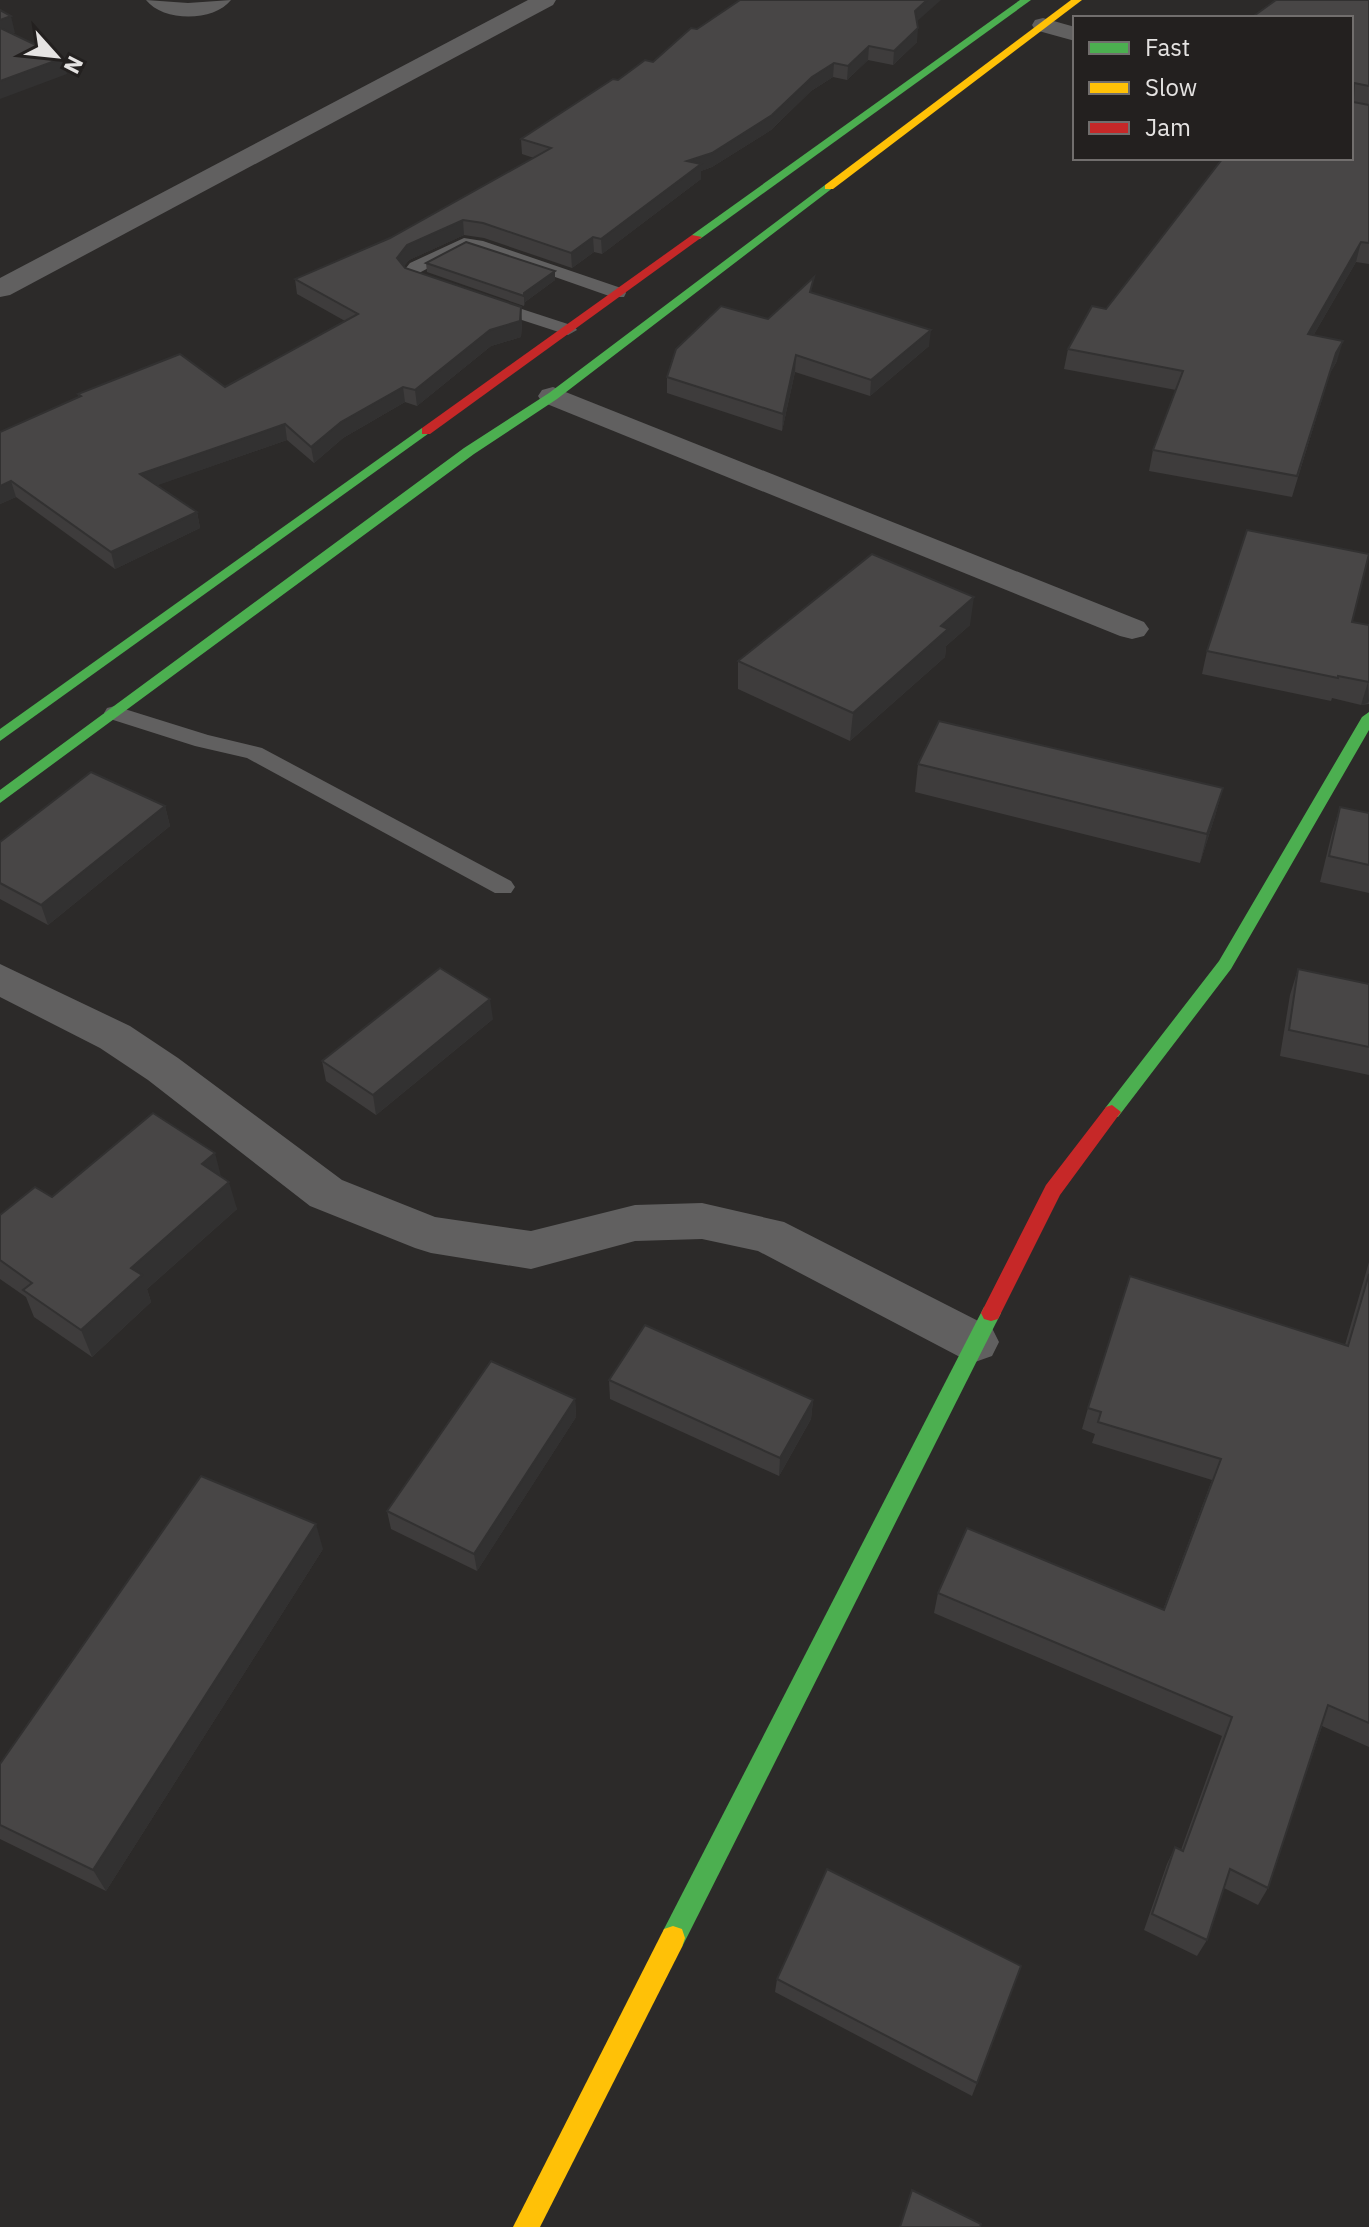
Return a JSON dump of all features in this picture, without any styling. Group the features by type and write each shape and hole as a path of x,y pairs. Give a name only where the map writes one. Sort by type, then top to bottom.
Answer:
{"main road":[{"path":"0,736 1026,0"},
{"path":"0,798 469,451 553,396 1077,0"},
{"path":"526,2227 1006,1286 1026,1238 1053,1190 1225,965 1369,717"}],"street":[{"path":"157,0 174,10 197,8 220,0"},
{"path":"0,289 545,0"},
{"path":"1043,25 1073,33"},
{"path":"553,396 1132,629"},
{"path":"0,979 115,1037 163,1069 326,1193 431,1235 531,1250 635,1223 702,1221 768,1235 975,1342"}],"lane":[{"path":"568,330 415,278 410,273 416,266 464,243 477,244 618,293"},
{"path":"115,713 203,741 254,753 503,887"}],"building":[{"path":"740,0 927,0 915,11 918,28 894,51 869,46 848,66 834,63 812,77 772,115 712,153 687,161 701,164 601,239 593,237 571,253 483,223 463,220 407,245 397,258 405,268 521,307 520,321 490,330 415,390 403,387 341,422 311,447 285,424 140,474 197,512 111,552 11,481 0,486 0,432 81,396 78,394 180,354 225,387 358,314 295,279 390,238 551,148 521,139 645,60 653,62 691,28 697,29"},
{"path":"1276,0 1369,0 1369,86 1354,83 1353,102 1353,16 1254,16"},
{"path":"0,10 11,16 0,20"},
{"path":"0,28 63,58 0,81"},
{"path":"1353,102 1369,105 1369,243 1361,242 1308,334 1343,341 1336,353 1297,476 1153,450 1183,371 1068,349 1092,306 1106,309 1221,160 1353,160"},
{"path":"466,242 555,271 524,296 426,263"},
{"path":"814,277 810,292 931,330 871,380 796,355 783,414 667,377 676,349 721,306 768,319"},
{"path":"1247,530 1369,554 1352,622 1369,625 1369,682 1207,651"},
{"path":"872,554 974,597 941,626 948,629 853,713 738,661"},
{"path":"939,721 1223,788 1207,834 918,764"},
{"path":"91,772 165,806 41,905 0,883 0,842"},
{"path":"1340,807 1369,813 1369,865 1329,856"},
{"path":"440,968 490,999 373,1095 322,1061"},
{"path":"1298,969 1369,984 1369,1047 1289,1030"},
{"path":"153,1113 215,1153 202,1164 229,1182 131,1268 142,1275 81,1330 23,1290 32,1283 0,1260 0,1215 35,1187 52,1197"},
{"path":"1369,1274 1369,1723 1328,1705 1268,1888 1230,1869 1207,1940 1152,1914 1175,1847 1183,1851 1232,1717 938,1593 967,1528 1164,1610 1221,1459 1098,1422 1101,1412 1088,1408 1130,1276 1348,1346"},
{"path":"645,1325 813,1400 780,1458 609,1380"},
{"path":"491,1361 575,1399 474,1554 387,1511"},
{"path":"201,1476 316,1524 93,1870 0,1825 0,1764"},
{"path":"827,1869 1021,1966 977,2083 777,1979"},
{"path":"912,2190 981,2224 980,2227 900,2227"}],"traffic: fast":[{"path":"696,237 1026,0"},
{"path":"0,798 469,451 553,396 829,187"},
{"path":"0,736 426,431"},
{"path":"1112,1112 1225,965 1369,717"},
{"path":"673,1938 991,1313"}],"traffic: slow":[{"path":"829,187 1077,0"},
{"path":"526,2227 673,1938"}],"traffic: jam":[{"path":"426,431 696,237"},
{"path":"991,1313 1053,1190 1112,1112"}]}
